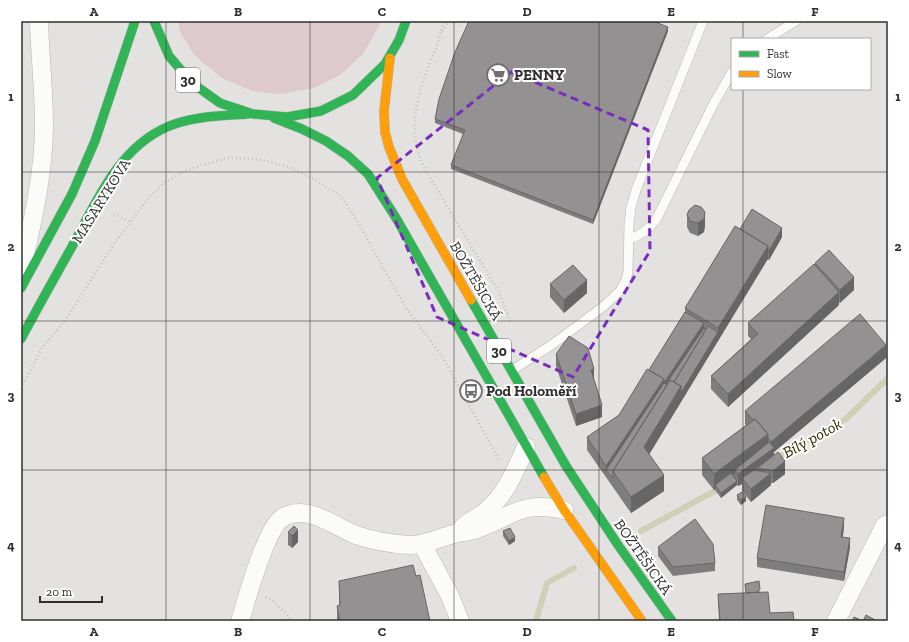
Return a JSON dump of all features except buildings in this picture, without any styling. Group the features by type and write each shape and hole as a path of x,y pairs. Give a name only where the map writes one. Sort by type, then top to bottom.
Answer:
{"main road":[{"name":"MASARYKOVA","path":"21,288 72,194 95,141 134,21"},
{"name":"30","path":"154,21 163,45 175,65 187,80 203,93 221,104 248,114 274,118 302,129 326,141 348,156 368,174 400,225 526,447 564,510 642,621"},
{"name":"30","path":"274,118 307,115 320,112 342,102 360,90 390,58 406,21"},
{"name":"BOŽTĚŠICKÁ","path":"390,58 385,99 385,122 387,141 402,179 550,439 588,502 672,621"},
{"name":"MASARYKOVA","path":"21,339 110,180 127,158 145,140 167,128 191,120 213,116 248,114"}],"street":[{"path":"21,272 38,191 42,155 44,126 39,21"},
{"path":"454,534 487,510 494,503 506,486 526,447"},
{"path":"240,621 269,535 278,522 291,514 308,513 357,535 372,539 400,544 422,544 454,534 477,529 523,509 538,506 564,510"},
{"path":"836,621 885,525 888,524"},
{"path":"422,544 450,596 460,621"}],"lane":[{"path":"511,371 553,344 614,298 620,291 626,280 629,259 630,218 636,190 703,21"},
{"path":"769,38 796,21"},
{"path":"629,239 646,231 656,220 714,103 731,74"}],"path":[{"path":"442,32 443,21"},
{"path":"449,21 442,32 417,102 415,118 416,145 420,160 426,171 499,292 512,327"},
{"path":"21,388 42,348 67,318 113,245 150,197 165,182 183,172 202,165 229,158 257,158 286,166 312,178 340,196 356,219 404,305 442,356 499,460"},
{"path":"249,591 272,600 293,621"}],"highlighted area":[{"path":"511,72 648,130 650,251 573,377 437,317 377,178"}],"shaded area":[{"path":"178,21 380,21 379,26 363,54 340,75 314,88 280,94 252,91 222,78 195,56 180,32"}],"waterway":[{"name":"Bílý potok","path":"774,459 846,419 888,378"},
{"name":"Bílý potok","path":"641,531 722,487"},
{"name":"Bílý potok","path":"536,621 547,583 574,568"}],"traffic: fast":[{"path":"21,288 72,194 95,141 135,21"},
{"path":"154,21 169,56 192,83 220,103 253,114 287,117 321,111 353,95 385,64 399,40 406,21"},
{"path":"21,339 101,193 111,177 135,148 150,136 177,123 207,117 248,114"},
{"path":"274,118 302,129 326,141 348,156 368,174 396,218 544,477"},
{"path":"471,300 566,466 618,545 672,621"}],"traffic: slow":[{"path":"390,58 384,111 385,132 389,147 402,179 471,300"},
{"path":"544,477 564,510 642,621"}],"place":[{"name":"PENNY","path":"498,75"},
{"name":"Pod Holoměří","path":"471,391"}]}
